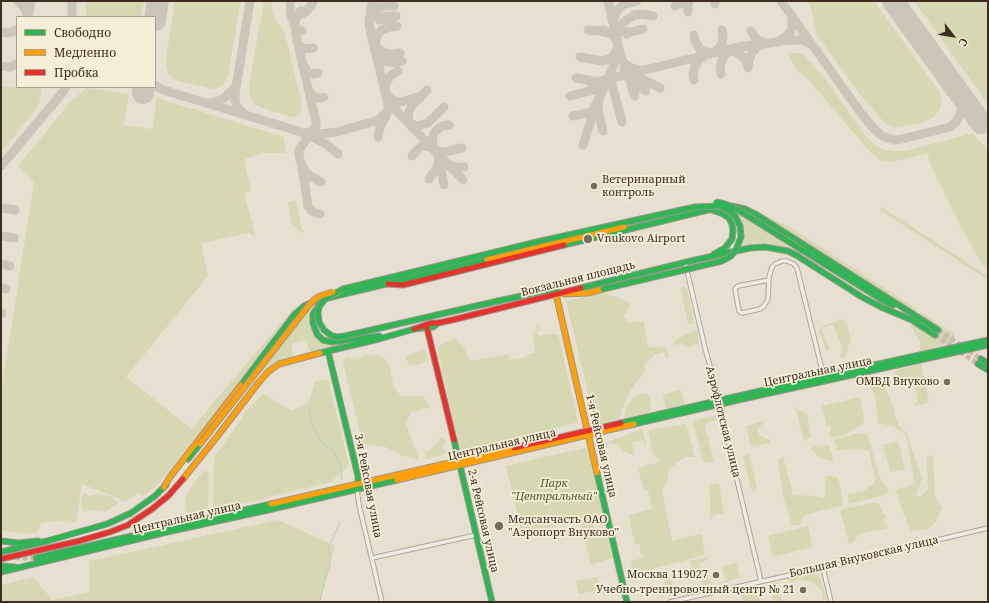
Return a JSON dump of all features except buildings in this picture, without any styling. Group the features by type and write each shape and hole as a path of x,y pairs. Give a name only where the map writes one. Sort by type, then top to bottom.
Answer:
{"main road":[{"path":"1,552 100,526 121,518 155,496 169,482 200,444 309,305 315,299 324,294 343,289 535,242 720,202 728,204 884,301 910,313"},
{"path":"343,289 325,299 320,305 318,311 318,319 322,328 327,333 337,337 554,289 558,294 588,293 722,261 728,258 738,246 741,237 740,226 735,216 730,211 720,206 695,207"},
{"path":"388,284 403,285 729,206 740,207 757,215 910,313"},
{"path":"702,212 713,210 723,214 729,218 733,229 732,237 725,248 710,256"},
{"path":"164,487 170,477 294,315 315,300 631,226 643,226"},
{"path":"537,252 542,247"},
{"name":"Вокзальная площадь","path":"1,559 106,533 128,525 141,517 160,503 177,486 268,372 283,363 379,339 432,323 438,323 710,256 757,247 788,251 862,297 936,333 910,313"},
{"path":"462,270 466,265"},
{"name":"1-я Рейсовая улица","path":"558,294 627,602"},
{"path":"326,298 313,314 314,329 323,340 332,342 392,335"},
{"name":"Вокзальная площадь","path":"414,329 427,328 438,323"},
{"name":"2-я Рейсовая улица","path":"427,328 492,602"},
{"name":"Центральная улица","path":"36,558 459,463 988,340"},
{"name":"Центральная улица","path":"824,378 988,345"},
{"name":"3-я Рейсовая улица","path":"328,351 358,476 357,486"},
{"path":"988,363 980,361 988,370"},
{"name":"Центральная улица","path":"1,572 167,532 268,510 357,486"},
{"path":"1,541 19,543 53,539"},
{"path":"1,566 22,567"}],"street":[{"path":"769,280 738,286 736,288 735,290 739,311 742,313 764,306 768,299 771,270 777,262 787,261 796,265 824,378"},
{"name":"Аэрофлотская улица","path":"685,262 705,348 720,402 761,582"},
{"name":"3-я Рейсовая улица","path":"357,486 382,602"},
{"name":"Большая Внуковская улица","path":"670,602 843,564 988,528"},
{"path":"372,558 476,535"},
{"path":"823,568 831,602"}],"green space":[{"path":"86,1 144,1 141,16 86,16"},
{"path":"175,1 241,1 228,74 223,85 218,88 212,89 178,81 168,73 166,59"},
{"path":"264,1 272,1 272,11 274,17 284,30 301,100 301,111 295,117 256,105 249,93"},
{"path":"807,1 874,1 940,93 940,109 934,117 922,123 894,128 886,124 865,101 817,35 810,5"},
{"path":"914,1 988,1 988,104"},
{"path":"788,53 800,53 804,55 826,80 874,145 885,150 906,151 973,133 986,149 988,148 988,269 982,265 961,227 930,164 928,153 892,162 880,160 870,152 809,80 795,69"},
{"path":"1,86 25,89 40,88 41,94 38,107 1,152"},
{"path":"87,88 129,94 124,125 152,129 157,98 284,137 286,153 264,153 245,159 245,166 251,191 244,193 256,237 248,233 201,243 208,276 126,377 192,429 295,307 297,308 169,471 156,486 142,497 139,492 125,502 82,484 76,522 61,521 41,523 38,532 27,534 1,531 1,392 34,183 18,166 71,101"},
{"path":"296,200 304,233 292,224 288,202"},
{"path":"881,207 988,276 988,280 880,210"},
{"path":"757,211 790,227 918,310 915,313"},
{"path":"737,213 790,248 768,243 747,244 741,246 744,237 743,228"},
{"path":"681,287 687,289 694,321 693,324 688,324"},
{"path":"602,293 630,303 629,310 623,315 628,323 644,321 648,348 659,346 667,348 669,357 665,358 664,352 656,354 646,362 644,372 631,389 622,409 620,418 598,425 595,421 566,301"},
{"path":"312,306 315,306 311,314 310,324 314,335 322,342 328,344 348,344 310,352 306,340 291,344 293,356 275,363 258,375"},
{"path":"920,312 953,333 955,338 954,342 919,352 920,341 911,327 912,324 933,337 939,329 918,315"},
{"path":"841,319 846,322 851,338 845,357 841,358 842,347 833,325 829,325 822,329 830,351 826,350 819,332 822,327"},
{"path":"537,326 539,326 540,331 536,332 539,336 558,334 578,422 467,453 460,449 437,347 454,338 464,347 469,361 509,354 510,360 527,357 527,355 535,353 533,335 535,334 534,331 537,330"},
{"path":"697,329 699,343 688,348 682,343 674,345 677,339"},
{"path":"425,349 428,363 408,365 406,356"},
{"path":"365,354 381,356 390,365 394,388 401,396 423,396 431,407 411,413 406,424 419,460 403,456 386,447 363,444 343,362 346,357 360,358"},
{"path":"921,364 929,402 915,406 914,403 918,402 913,380 897,384 894,371"},
{"path":"881,379 893,406 895,417 899,426 906,432 922,479 916,495 920,497 928,489 927,457 933,455 935,498 943,507 935,523 926,530 910,531 895,489 914,484 906,435 895,427 878,423 875,395 868,384 862,384"},
{"path":"328,380 349,465 331,482 213,511 214,458 247,410 263,394 292,411 309,402 315,381"},
{"path":"681,390 685,404 666,409 663,396 665,394"},
{"path":"640,394 648,394 651,403 650,412 624,418 626,408 632,398"},
{"path":"860,397 864,417 863,424 848,433 830,438 830,426 827,427 822,406"},
{"path":"794,406 807,414 811,437 804,442 797,413"},
{"path":"714,416 718,420 708,422 705,427 714,461 704,463 693,424 698,419"},
{"path":"764,421 758,430 759,435 770,440 770,443 751,447 746,426"},
{"path":"686,424 695,457 685,457 670,468 667,482 662,491 672,541 701,534 705,555 634,574 630,561 643,558 639,544 635,544 628,515 652,509 648,490 644,491 638,468 661,461 653,454 648,430"},
{"path":"642,429 646,448 643,440 632,442 635,456 623,451 616,444 602,444"},
{"path":"856,434 867,434 881,480 887,487 888,492 885,495 849,504 848,494 863,491 872,485 875,479 869,451 859,449 837,450 834,440"},
{"path":"442,437 447,442 442,448 449,453 426,459 425,453"},
{"path":"898,441 905,469 890,472 883,445"},
{"path":"829,445 834,461 829,461 819,457 810,449 816,446"},
{"name":"Парк \"Центральный\"","path":"588,447 604,521 593,524 595,532 599,532 600,535 607,532 612,558 591,565 580,520 522,534 506,466"},
{"path":"749,454 757,488 751,490 743,456"},
{"path":"783,456 793,495 825,498 825,476 838,477 843,503 841,506 806,514 799,525 792,525 783,496 778,461"},
{"path":"204,471 209,473 208,512 192,516 186,510 185,500 196,480"},
{"path":"719,483 724,513 714,515 710,520 709,485"},
{"path":"83,492 90,496 99,494 110,496 118,503 105,512 93,510 84,512 81,507"},
{"path":"878,502 882,513 884,513 886,518 884,519 885,525 887,525 888,528 860,534 857,536 855,541 849,544 840,510"},
{"path":"278,520 335,546 320,602 1,602 1,585 34,577 52,600 90,592 89,561"},
{"path":"808,526 813,547 773,557 768,536"},
{"path":"712,556 699,565 712,583 703,586 701,584 702,582 700,576 693,570 689,561"},
{"path":"736,563 740,578 713,586 726,580 722,567"},
{"path":"665,569 675,587 679,593 664,595"},
{"path":"809,574 819,574 827,600 821,599 823,596 822,591 814,583 799,580 790,583 787,579"},
{"path":"597,577 600,590 579,594 576,581"},
{"path":"778,582 782,602 774,602 770,584"},
{"path":"757,587 761,602 743,602 740,591"}],"waterway":[{"path":"310,407 310,419 318,437 324,445 332,449 340,464 342,480"},
{"path":"320,602 325,577 330,566 329,546 340,522"}],"taxiway":[{"path":"18,1 25,9 28,16"},
{"path":"28,16 31,1"},
{"path":"72,1 72,16"},
{"path":"244,114 237,107 235,94 250,1"},
{"path":"300,11 305,12 311,6 313,1"},
{"path":"156,86 170,92 311,135 337,132 379,120 388,111 388,104 369,23 373,1"},
{"path":"608,1 621,58 629,67 640,70"},
{"path":"631,32 625,32 619,29 613,22 616,12 624,4 637,1"},
{"path":"675,6 684,1"},
{"path":"688,12 689,1"},
{"path":"781,1 858,109 872,127 882,136 894,140 902,139 950,127 956,122 961,112 961,100 958,91"},
{"path":"290,2 291,15 295,27 302,31"},
{"path":"373,3 375,11 380,18 397,26"},
{"path":"372,16 375,11 381,7 386,5 394,6"},
{"path":"305,12 298,16 295,21 295,27 316,122 316,126 313,130 306,133"},
{"path":"618,34 619,29 624,22 634,15 643,14 653,16"},
{"path":"379,20 385,16 396,16"},
{"path":"587,80 600,81 739,47 777,42 786,37 791,31 792,17"},
{"path":"375,46 377,35 382,30 396,26"},
{"path":"627,34 643,29"},
{"path":"1,32 8,33 16,30"},
{"path":"588,30 604,30"},
{"path":"694,35 695,41 700,49 705,52 713,53 722,45 722,30"},
{"path":"580,57 602,61 613,56 618,48 617,42 609,33 600,31"},
{"path":"748,68 752,53 758,46 766,43 757,40 751,31"},
{"path":"780,41 803,40 810,44"},
{"path":"374,44 385,53 400,53"},
{"path":"298,45 304,49 313,48"},
{"path":"726,50 739,54 745,59 748,66"},
{"path":"721,74 720,68 722,60 727,52 732,50"},
{"path":"583,145 596,105 620,51"},
{"path":"376,53 384,61 395,63 402,61"},
{"path":"694,80 693,74 695,66 699,60 705,56"},
{"path":"1,66 10,67 16,64"},
{"path":"304,66 308,73 318,73"},
{"path":"624,69 626,75 631,81 646,91"},
{"path":"398,71 391,75 386,83 385,91 388,96 393,100 400,102 418,97"},
{"path":"611,72 611,80 622,122"},
{"path":"628,75 638,77 660,88"},
{"path":"633,77 631,85 635,96"},
{"path":"576,78 587,80 596,87 599,95 598,110 603,131"},
{"path":"208,103 213,103 224,98 236,85"},
{"path":"570,96 602,87"},
{"path":"1,166 65,88"},
{"path":"427,90 411,107 408,115 409,123 417,126 428,123 444,107"},
{"path":"309,91 314,97 324,97"},
{"path":"388,100 390,104 463,180"},
{"path":"573,116 588,113 593,110 595,106"},
{"path":"378,137 380,127 386,116"},
{"path":"449,125 440,127 434,133 432,141 434,149 444,152 462,148"},
{"path":"312,131 299,150 300,160 305,171 310,176 321,182"},
{"path":"309,135 326,144 338,154"},
{"path":"412,156 422,146 432,148"},
{"path":"429,179 437,168 439,159 437,153"},
{"path":"440,162 444,185"},
{"path":"448,164 454,167 464,167"},
{"path":"302,167 308,206 312,211 320,214"},
{"path":"1,208 15,210"},
{"path":"1,236 14,238"},
{"path":"1,264 10,266"},
{"path":"1,288 6,289"}],"runway":[{"path":"156,16 158,1"},
{"path":"893,1 981,123"},
{"path":"143,93 144,88"}],"tunnel":[{"path":"938,330 981,359"},
{"path":"935,335 978,364"},
{"path":"1,553 17,558 36,558"}],"traffic: fast":[{"path":"716,202 735,208 802,250"},
{"path":"603,289 722,261 731,256 736,250 741,237 740,226 735,216 730,211 720,206 695,207"},
{"path":"732,206 745,209 757,215 938,330"},
{"path":"343,289 541,241 695,207"},
{"path":"564,245 720,207"},
{"path":"712,210 729,218 733,231 732,239 725,248 714,254"},
{"path":"581,288 695,260 750,248 765,247 788,251 796,255 862,297 912,320 935,335"},
{"path":"802,250 884,301 893,305"},
{"path":"241,385 294,315 304,306 315,301 487,260"},
{"path":"343,289 325,299 319,307 319,322 324,330 332,336 345,336 498,301"},
{"path":"498,301 554,289 559,293"},
{"path":"321,303 313,314 313,323 317,334 323,340 332,342 379,336"},
{"path":"320,353 414,329 433,327 438,323"},
{"path":"621,423 988,340"},
{"path":"634,424 988,345"},
{"path":"328,351 358,476 357,487"},
{"path":"981,359 988,363"},
{"path":"978,364 988,370"},
{"path":"454,440 492,602"},
{"path":"188,459 200,444"},
{"path":"597,473 627,602"},
{"path":"1,572 167,532 397,480"},
{"path":"1,552 107,524 131,513 155,496 166,485"},
{"path":"36,558 271,504"},
{"path":"1,541 19,543 38,541"},
{"path":"1,566 15,567"}],"traffic: slow":[{"path":"487,260 624,227"},
{"path":"565,294 588,293 603,289"},
{"path":"200,444 309,305 320,296 333,292"},
{"path":"556,294 597,473"},
{"path":"183,479 268,372 279,364 320,353"},
{"path":"164,487 170,477 241,385"},
{"path":"397,480 634,424"},
{"path":"271,504 514,448"}],"traffic: jam":[{"path":"388,284 403,285 564,245"},
{"path":"414,329 431,323 452,320 581,288"},
{"path":"427,328 454,440"},
{"path":"514,448 621,423"},
{"path":"1,559 79,541 128,525 168,496 183,479"}],"place":[{"name":"Ветеринарный контроль","path":"594,186"},
{"name":"Vnukovo Airport","path":"588,239"},
{"name":"ОМВД Внуково","path":"947,382"},
{"name":"Медсанчасть ОАО \"Аэропорт Внуково\"","path":"499,526"},
{"name":"Москва 119027","path":"716,575"},
{"name":"Учебно-тренировочный центр № 21","path":"803,590"}]}
